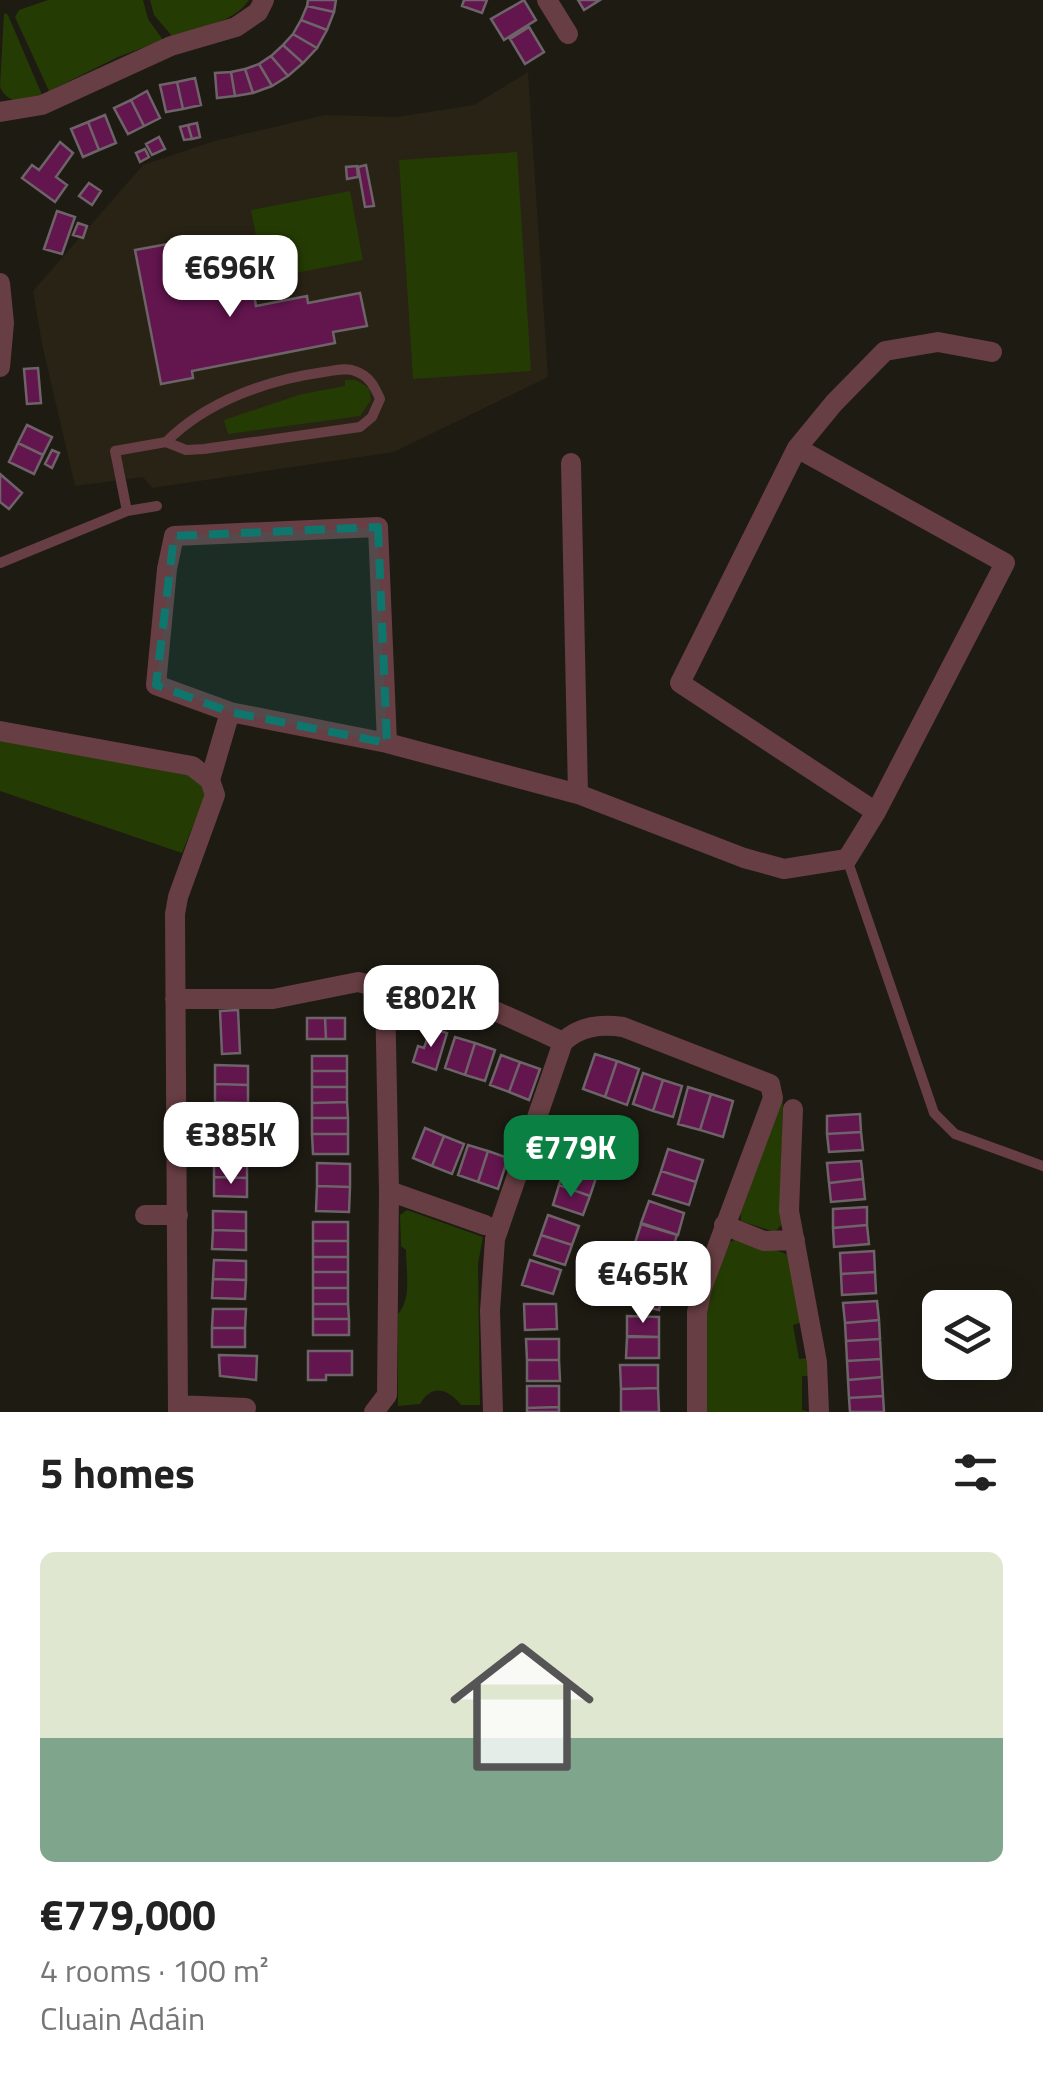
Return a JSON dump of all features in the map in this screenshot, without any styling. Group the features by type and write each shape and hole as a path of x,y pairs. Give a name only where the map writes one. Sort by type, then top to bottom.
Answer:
{"street":[{"path":"0,112 42,105 171,46 236,27 258,12 264,0"},
{"path":"546,0 568,34"},
{"path":"0,283 4,323 0,367"},
{"path":"876,812 680,683 797,448 834,403 885,351 938,342 992,352"},
{"path":"387,742 378,527 174,536 156,685 230,712 387,742 578,794 744,858 784,869 847,859 876,812 1005,563 797,448"},
{"path":"571,463 578,794"},
{"path":"230,712 210,780 214,794 211,809 175,914 178,1409 246,1408"},
{"path":"0,731 192,766 210,780"},
{"path":"175,999 272,998 358,982 382,988 386,994 387,1395 374,1412"},
{"path":"386,994 410,987 441,993 489,1009 563,1042"},
{"path":"492,1412 490,1310 495,1239 563,1042 574,1032 604,1024 623,1027 770,1084 773,1098 702,1288 697,1312 698,1412"},
{"path":"794,1109 789,1210 817,1362 819,1412"},
{"path":"389,1191 485,1225"},
{"path":"145,1215 178,1214"},
{"path":"724,1225 764,1241 795,1240"}],"lane":[{"path":"127,510 115,451 166,442 186,450 204,449 360,427 372,417 380,398 372,380 352,369 262,385 185,423 166,442"},
{"path":"0,563 127,510 157,506"},
{"path":"847,859 934,1113 955,1134 1043,1166"}],"highlighted area":[{"path":"378,527 387,743 230,712 156,685 174,536"}],"shaded area":[{"path":"528,72 548,377 394,452 152,488 143,477 75,486 33,291 143,165 214,141 325,115 397,117 474,105"}],"green space":[{"path":"48,0 143,0 148,19 163,40 49,91 15,17 19,10"},
{"path":"150,0 249,0 225,19 172,36 154,15"},
{"path":"4,13 42,95 13,100 0,87"},
{"path":"517,152 531,371 413,379 399,160"},
{"path":"350,191 363,260 264,279 251,210"},
{"path":"345,380 356,380 369,388 371,400 360,416 228,434 224,420 302,394 345,386"},
{"path":"0,737 194,773 207,791 182,853 0,791"},
{"path":"779,1101 783,1102 783,1223 775,1232 741,1221 740,1207"},
{"path":"407,1210 483,1237 478,1264 480,1405 461,1405 451,1395 435,1391 420,1404 398,1406 398,1314 407,1285 400,1215"},
{"path":"737,1239 789,1256 802,1322 793,1325 799,1359 808,1358 810,1376 802,1376 802,1410 810,1412 707,1412 706,1306 728,1243"}],"building":[{"path":"308,0 336,0 334,12 307,6"},
{"path":"464,0 487,0 482,13 462,6"},
{"path":"524,0 536,20 504,40 491,19"},
{"path":"578,0 600,0 584,10"},
{"path":"307,6 334,12 327,30 301,20"},
{"path":"301,20 327,30 317,48 293,34"},
{"path":"529,27 544,52 525,64 510,39"},
{"path":"293,34 317,48 303,63 283,45"},
{"path":"283,45 303,63 288,76 271,56"},
{"path":"271,56 288,76 272,86 259,64"},
{"path":"259,64 272,86 253,93 245,69"},
{"path":"245,69 253,93 235,96 231,72"},
{"path":"231,72 235,96 217,98 215,73"},
{"path":"195,78 201,105 183,109 177,82"},
{"path":"177,82 183,109 166,112 160,85"},
{"path":"147,91 160,118 144,126 131,100"},
{"path":"131,100 144,126 128,134 114,108"},
{"path":"105,115 116,143 99,150 88,122"},
{"path":"88,122 99,150 83,157 71,129"},
{"path":"197,123 200,137 192,139 188,125"},
{"path":"188,125 192,139 184,140 180,127"},
{"path":"159,137 165,149 152,155 146,144"},
{"path":"60,142 73,153 56,177 67,185 55,202 22,178 32,165 39,170"},
{"path":"145,149 149,157 140,162 136,153"},
{"path":"366,165 374,206 365,207 358,167"},
{"path":"357,166 358,177 347,179 346,167"},
{"path":"89,183 101,191 92,205 79,196"},
{"path":"57,211 75,217 62,254 44,249"},
{"path":"78,223 87,226 83,238 73,235"},
{"path":"168,244 173,271 192,268 197,293 252,282 256,306 307,296 308,303 360,293 367,326 333,332 335,343 192,371 193,378 161,384 135,250"},
{"path":"38,368 41,403 27,404 24,369"},
{"path":"27,425 52,437 43,455 18,443"},
{"path":"18,443 43,455 34,474 9,462"},
{"path":"52,450 59,453 52,468 45,464"},
{"path":"0,474 22,493 9,509 0,502"},
{"path":"238,1010 240,1053 222,1054 220,1011"},
{"path":"307,1018 325,1018 326,1039 307,1039"},
{"path":"325,1018 345,1018 345,1039 326,1039"},
{"path":"431,1028 447,1033 436,1070 413,1062 418,1046 424,1048"},
{"path":"455,1037 475,1043 465,1075 445,1068"},
{"path":"475,1043 495,1050 485,1081 465,1075"},
{"path":"595,1054 617,1061 605,1097 583,1089"},
{"path":"501,1055 520,1062 509,1092 490,1085"},
{"path":"312,1056 347,1056 347,1071 312,1071"},
{"path":"617,1061 639,1069 627,1105 605,1097"},
{"path":"520,1062 540,1069 529,1100 509,1092"},
{"path":"215,1065 248,1066 248,1085 215,1084"},
{"path":"312,1071 347,1071 347,1087 312,1087"},
{"path":"643,1073 663,1080 653,1111 633,1104"},
{"path":"663,1080 682,1086 673,1117 653,1111"},
{"path":"215,1084 248,1085 248,1103 215,1102"},
{"path":"312,1087 347,1087 347,1102 312,1103"},
{"path":"688,1087 711,1094 700,1130 678,1124"},
{"path":"711,1094 733,1101 723,1137 700,1130"},
{"path":"347,1102 348,1118 312,1118 312,1103"},
{"path":"215,1112 248,1113 248,1132 215,1131"},
{"path":"860,1114 861,1132 827,1134 827,1116"},
{"path":"582,1117 612,1127 606,1147 575,1137"},
{"path":"312,1118 348,1118 348,1134 312,1134"},
{"path":"425,1128 444,1136 432,1166 413,1158"},
{"path":"215,1131 248,1132 247,1150 214,1150"},
{"path":"861,1132 863,1150 829,1152 827,1134"},
{"path":"312,1134 348,1134 348,1154 313,1154"},
{"path":"444,1136 464,1144 452,1174 432,1166"},
{"path":"575,1137 606,1147 599,1167 569,1156"},
{"path":"468,1145 488,1151 478,1182 458,1175"},
{"path":"668,1149 703,1160 696,1182 661,1171"},
{"path":"488,1151 508,1158 498,1189 478,1182"},
{"path":"214,1158 247,1159 247,1178 214,1177"},
{"path":"861,1161 863,1179 829,1183 827,1163"},
{"path":"317,1163 350,1164 350,1187 317,1186"},
{"path":"566,1165 597,1175 590,1196 559,1185"},
{"path":"661,1171 696,1182 689,1205 653,1194"},
{"path":"214,1177 247,1178 247,1197 214,1196"},
{"path":"863,1179 865,1199 831,1202 829,1183"},
{"path":"559,1185 590,1196 583,1215 553,1205"},
{"path":"317,1186 350,1187 349,1212 316,1211"},
{"path":"649,1201 684,1213 678,1235 641,1223"},
{"path":"867,1207 867,1225 833,1228 833,1209"},
{"path":"213,1211 246,1212 246,1231 213,1230"},
{"path":"548,1215 579,1226 572,1245 541,1235"},
{"path":"313,1222 348,1222 348,1241 313,1241"},
{"path":"641,1224 677,1235 670,1257 634,1246"},
{"path":"867,1225 869,1244 834,1247 833,1228"},
{"path":"213,1230 246,1231 246,1250 212,1249"},
{"path":"541,1235 572,1245 565,1265 534,1255"},
{"path":"313,1241 348,1241 348,1257 313,1257"},
{"path":"874,1251 875,1272 841,1274 840,1253"},
{"path":"632,1256 669,1264 664,1287 627,1278"},
{"path":"313,1257 348,1257 348,1272 313,1272"},
{"path":"214,1260 246,1261 246,1280 213,1279"},
{"path":"530,1260 561,1270 553,1294 522,1285"},
{"path":"313,1272 348,1272 348,1288 313,1288"},
{"path":"875,1272 876,1293 842,1295 841,1274"},
{"path":"213,1279 246,1280 245,1299 212,1298"},
{"path":"627,1279 664,1287 659,1310 622,1302"},
{"path":"313,1288 348,1288 348,1304 313,1304"},
{"path":"877,1301 879,1320 845,1323 843,1303"},
{"path":"313,1304 348,1304 349,1319 313,1319"},
{"path":"524,1304 556,1304 557,1329 525,1330"},
{"path":"213,1309 246,1309 245,1328 212,1328"},
{"path":"627,1316 659,1317 659,1337 627,1336"},
{"path":"313,1319 349,1319 349,1335 313,1335"},
{"path":"879,1320 880,1339 846,1341 845,1323"},
{"path":"212,1328 245,1328 245,1347 212,1347"},
{"path":"627,1337 659,1337 659,1358 626,1358"},
{"path":"526,1339 559,1339 559,1360 527,1360"},
{"path":"880,1339 881,1359 847,1361 846,1341"},
{"path":"308,1351 352,1351 352,1375 308,1380"},
{"path":"219,1355 257,1356 256,1380 220,1376"},
{"path":"881,1359 882,1377 848,1380 847,1361"},
{"path":"527,1360 559,1360 560,1381 527,1381"},
{"path":"620,1365 658,1365 658,1388 621,1389"},
{"path":"882,1377 883,1396 849,1398 848,1380"},
{"path":"527,1386 559,1386 559,1407 527,1408"},
{"path":"658,1388 659,1412 621,1412 621,1389"},
{"path":"883,1396 884,1412 850,1412 849,1398"},
{"path":"559,1407 559,1412 527,1412 527,1408"}]}
